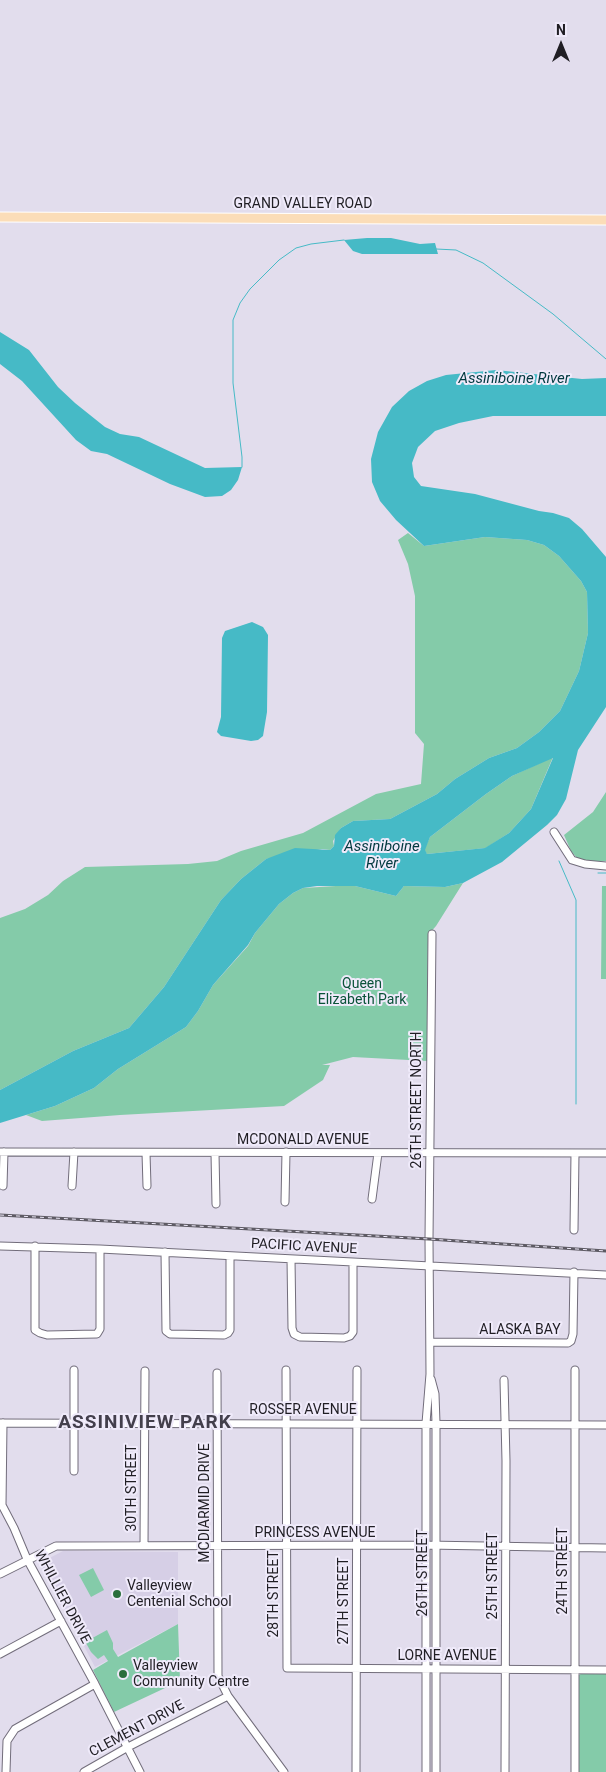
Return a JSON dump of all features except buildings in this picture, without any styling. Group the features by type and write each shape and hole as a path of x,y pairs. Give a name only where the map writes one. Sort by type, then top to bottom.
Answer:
{"main road":[{"name":"GRAND VALLEY ROAD","path":"0,217 606,220"}],"street":[{"path":"554,832 570,859 574,862 606,866"},
{"name":"26TH STREET NORTH","path":"429,1265 432,934"},
{"path":"2,1152 3,1186"},
{"name":"MCDONALD AVENUE","path":"2,1152 606,1153"},
{"path":"72,1186 74,1152"},
{"path":"146,1152 146,1186"},
{"path":"285,1202 286,1152"},
{"path":"215,1153 216,1204"},
{"path":"372,1199 378,1153"},
{"path":"574,1230 575,1153"},
{"name":"PACIFIC AVENUE","path":"0,1246 291,1258 606,1275"},
{"path":"35,1246 36,1330 47,1335 97,1334 100,1329 100,1249"},
{"path":"165,1252 166,1330 170,1334 224,1336 228,1333 230,1330 230,1256"},
{"path":"291,1258 292,1328 294,1334 300,1337 344,1338 350,1336 353,1332 353,1262"},
{"name":"26TH STREET","path":"426,1772 426,1423 430,1374 429,1265"},
{"name":"ALASKA BAY","path":"430,1342 568,1343 571,1341 573,1334 574,1272"},
{"path":"74,1370 74,1470"},
{"name":"28TH STREET","path":"286,1370 287,1668"},
{"name":"27TH STREET","path":"356,1772 357,1370"},
{"name":"24TH STREET","path":"575,1370 576,1772"},
{"name":"30TH STREET","path":"144,1546 145,1371"},
{"name":"MCDIARMID DRIVE","path":"217,1374 218,1676 228,1696 284,1772"},
{"name":"26TH STREET","path":"430,1374 435,1394 436,1423 436,1772"},
{"name":"25TH STREET","path":"504,1380 506,1546 505,1772"},
{"name":"ROSSER AVENUE","path":"2,1422 606,1425"},
{"name":"WHILLIER DRIVE","path":"2,1422 1,1505 14,1528 27,1559 140,1772"},
{"name":"PRINCESS AVENUE","path":"0,1574 56,1546 436,1545 606,1548"},
{"path":"0,1654 61,1621"},
{"name":"LORNE AVENUE","path":"287,1668 606,1670"},
{"path":"6,1772 7,1741 15,1729 95,1684"},
{"name":"CLEMENT DRIVE","path":"84,1772 128,1747 228,1696"}],"shaded area":[{"name":"Valleyview Centenial School","path":"63,1551 178,1552 178,1624 95,1667 40,1563"}],"green space":[{"path":"408,533 424,546 485,537 527,540 544,545 559,556 581,581 587,592 588,633 579,671 560,711 539,732 517,748 489,758 455,779 437,794 390,819 353,821 341,828 333,841 334,846 330,850 322,849 266,859 241,879 221,900 164,987 129,1028 73,1051 0,1090 0,918 25,909 48,895 63,881 85,867 188,864 217,861 241,851 303,833 376,794 421,784 424,744 415,733 415,596 408,564 398,540"},
{"path":"553,757 531,809 509,833 486,848 427,854 424,850 430,837 486,794 512,776"},
{"path":"606,792 606,861 588,861 577,858 571,851 564,835 593,812"},
{"name":"Queen Elizabeth Park","path":"463,883 436,926 428,935 427,1061 353,1057 322,1065 330,1065 323,1080 284,1106 42,1121 26,1115 55,1106 94,1088 118,1069 186,1027 213,985 248,946 255,933 279,904 293,893 303,888 355,886 396,896 404,886 445,887"},
{"path":"602,886 606,886 606,979 601,979"},
{"path":"93,1568 104,1590 91,1597 79,1575"},
{"path":"178,1624 180,1681 114,1712 93,1670 108,1661 104,1655 98,1659 91,1652 86,1643 87,1641 107,1630 113,1643 113,1649 118,1657"},
{"path":"582,1673 606,1673 606,1772 579,1772 578,1676"}],"water":[{"path":"391,238 420,244 435,243 438,254 362,254 353,251 344,240"},
{"path":"0,332 29,350 58,387 105,427 120,434 139,437 205,468 242,467 238,480 231,490 222,496 205,497 170,484 107,454 91,451 76,440 22,381 0,364"},
{"name":"Assiniboine River","path":"496,370 582,379 606,378 606,416 493,416 459,423 435,431 418,447 412,463 414,477 421,486 475,494 569,518 582,529 606,557 606,707 578,750 566,799 557,815 502,862 463,883 445,887 404,886 396,896 355,886 317,886 303,888 293,893 279,904 255,933 248,945 213,985 186,1027 118,1069 94,1088 55,1106 0,1123 0,1090 73,1051 129,1028 164,987 221,900 241,879 266,859 295,848 330,850 334,846 335,835 341,828 353,821 390,819 437,794 455,779 489,758 517,748 539,732 560,711 579,671 588,633 587,592 581,581 559,556 544,545 527,540 485,537 424,546 396,520 380,501 372,482 371,459 378,432 392,407 409,391 427,381 446,375","holes":["553,758 531,809 509,833 485,848 427,854 425,850 430,837 486,794 512,776"]},
{"path":"252,622 263,627 268,635 267,712 263,736 258,740 251,741 221,736 217,732 221,717 222,638 225,631"}],"waterway":[{"path":"242,467 233,383 233,320 240,303 250,289 279,260 296,248 344,240"},
{"path":"436,249 456,250 483,263 553,314 606,359"},
{"path":"559,861 576,900 576,1104"},
{"path":"598,873 606,873"}],"railway":[{"path":"0,1215 606,1251"}],"place":[{"name":"Valleyview Centenial School","path":"117,1594"},
{"name":"Valleyview Community Centre","path":"123,1674"}],"district":[{"name":"ASSINIVIEW PARK","path":"145,1423"}]}
